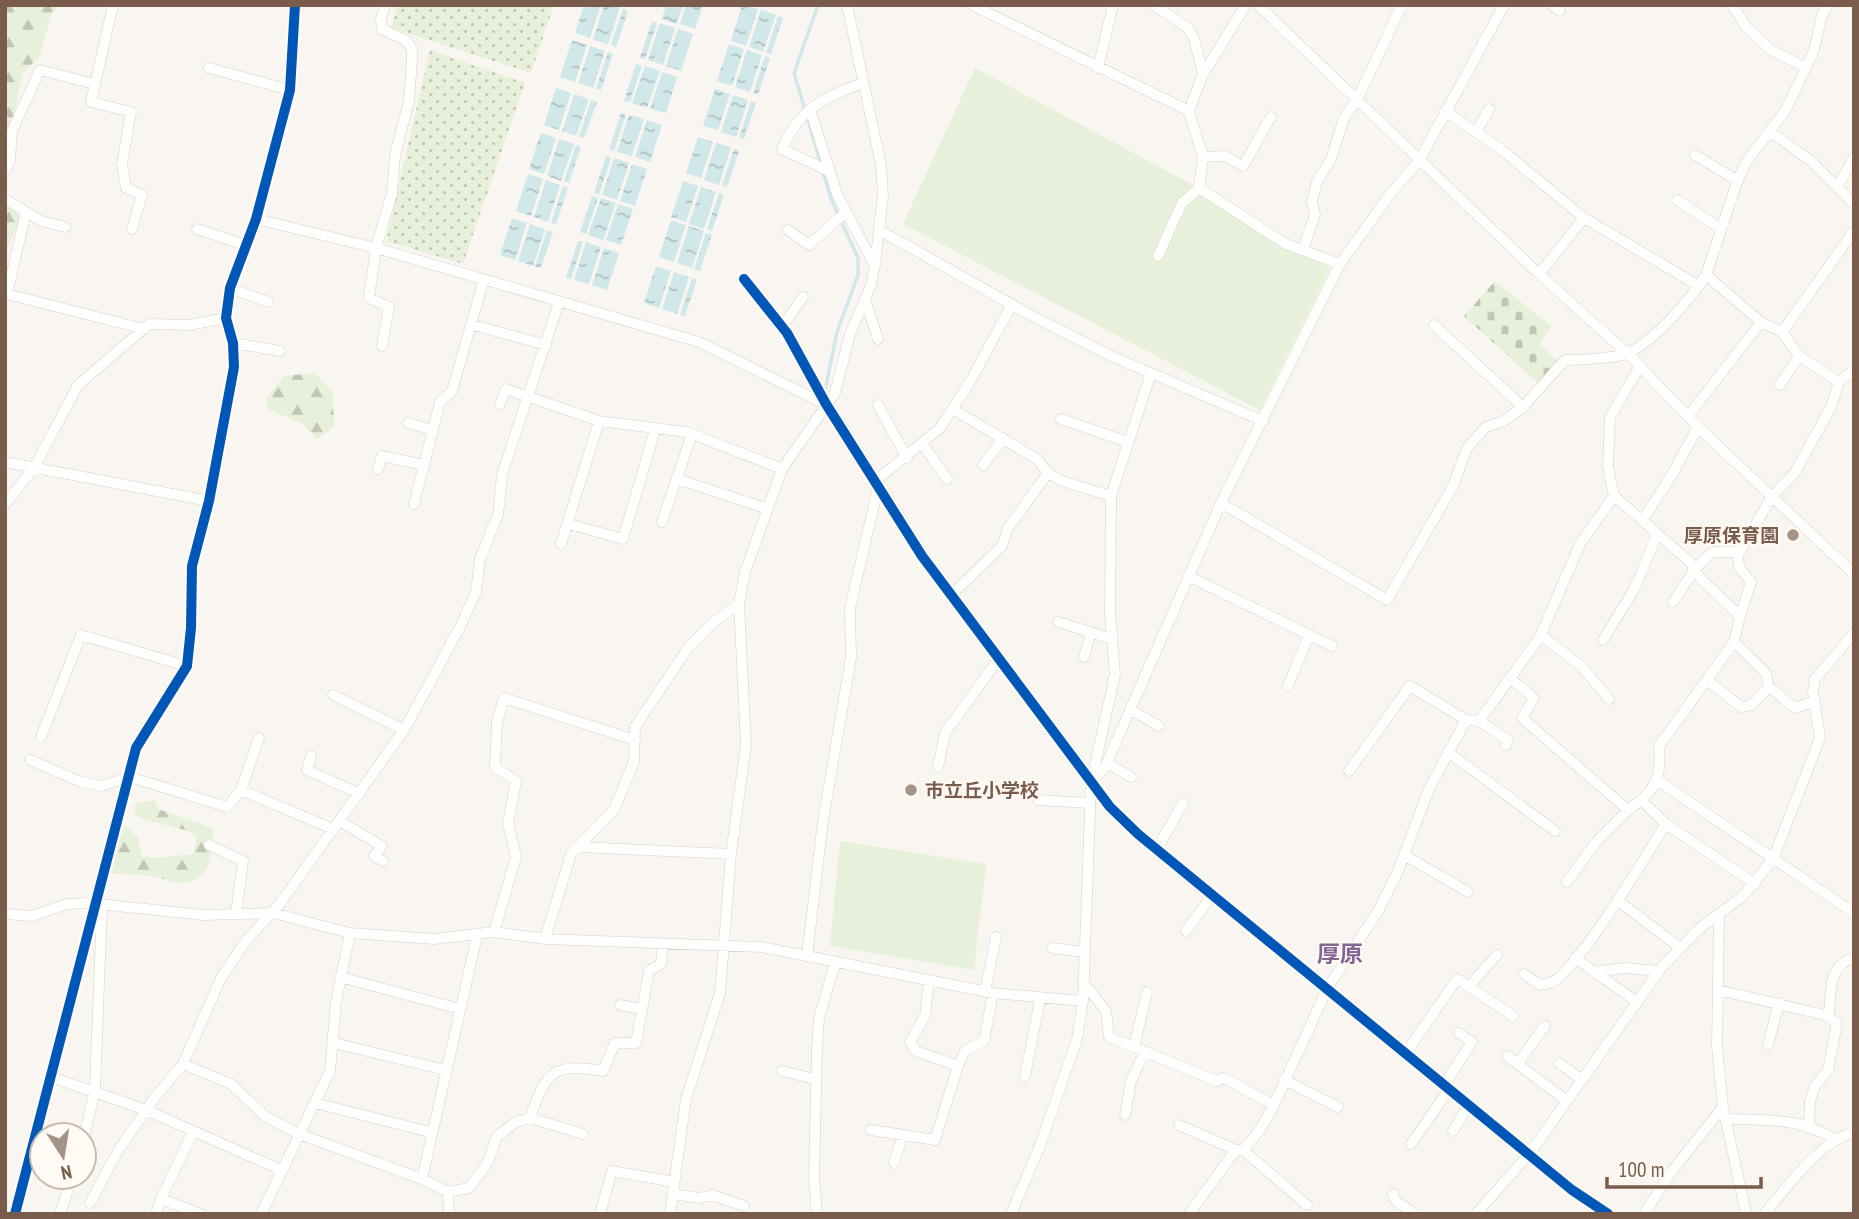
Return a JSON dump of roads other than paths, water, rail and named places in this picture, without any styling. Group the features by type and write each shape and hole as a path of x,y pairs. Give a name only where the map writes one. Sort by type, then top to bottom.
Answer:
{"street":[{"path":"113,5 91,102 131,112 122,164 125,188 142,195 132,229"},
{"path":"15,1214 99,905 141,738 187,666 192,566 209,501 234,367 233,343 226,318 230,288 256,219 290,90 296,5"},
{"path":"382,346 389,307 369,298 376,248 392,193 396,155 409,101 412,60 407,41 382,29 381,19 386,5"},
{"path":"670,1214 686,1099 720,993 731,854 746,745 739,603 745,572 765,508 782,469 835,393 850,334 865,299 875,265 883,195 881,165 847,5"},
{"path":"972,5 1189,111"},
{"path":"1098,68 1113,5"},
{"path":"1154,5 1188,28 1195,37 1203,74"},
{"path":"1158,256 1182,203 1199,188 1203,157 1189,111 1203,74 1246,5"},
{"path":"1258,5 1419,161 1628,354 1698,427 1854,573"},
{"path":"1303,249 1315,215 1313,194 1331,159 1344,118 1357,100 1402,5"},
{"path":"1091,783 1107,762 1222,503 1340,264 1391,193 1419,161 1504,5"},
{"path":"1732,5 1747,28 1771,50 1806,68"},
{"path":"1222,503 1387,600 1453,486 1467,448 1486,427 1504,421 1523,407 1564,360 1628,354 1664,324 1699,286 1706,275 1746,162 1786,110 1806,68 1822,15 1828,5"},
{"path":"209,68 290,90"},
{"path":"5,170 10,160 12,131 40,71 95,84"},
{"path":"828,170 782,149 807,112 825,97 863,83"},
{"path":"1476,132 1489,109"},
{"path":"1446,111 1584,218 1699,286"},
{"path":"807,112 845,213 875,265"},
{"path":"1203,157 1225,156 1243,166 1271,117"},
{"path":"1769,131 1811,161 1854,204"},
{"path":"1695,155 1738,181"},
{"path":"1837,187 1854,158"},
{"path":"1199,188 1286,244 1340,264"},
{"path":"5,199 41,221 65,226"},
{"path":"1677,200 1721,229"},
{"path":"26,212 7,294 144,329"},
{"path":"788,230 809,245 845,213"},
{"path":"1539,274 1584,218"},
{"path":"256,219 376,248 699,342 827,403"},
{"path":"197,229 245,245"},
{"path":"879,230 1012,304 1151,373 1263,421"},
{"path":"1782,332 1854,231"},
{"path":"1706,275 1761,322 1782,332 1799,356 1839,382"},
{"path":"414,504 440,401 452,391 484,279"},
{"path":"744,279 782,327 827,403 951,595 1110,807 1157,849 1572,1190 1608,1214"},
{"path":"230,288 268,302"},
{"path":"782,327 803,297"},
{"path":"865,299 878,339"},
{"path":"90,1203 118,1151 146,1110 183,1064 221,978 245,942 273,913 404,730 476,592 480,559 498,515 502,475 559,302"},
{"path":"807,956 823,821 850,658 850,608 879,481 923,445 954,410 1012,304"},
{"path":"5,505 34,468 78,385 149,324 189,325 226,318"},
{"path":"1689,415 1761,322"},
{"path":"473,325 546,345"},
{"path":"1434,326 1523,407"},
{"path":"233,343 280,351"},
{"path":"1780,385 1799,356"},
{"path":"1639,368 1610,417 1608,467 1614,496 1695,569 1740,616"},
{"path":"1567,882 1596,842 1642,801 1657,780 1661,768 1659,746 1734,642 1751,582 1739,567 1740,552 1772,496 1794,474 1831,407 1839,382 1854,370"},
{"path":"1010,1214 1041,1143 1077,1040 1083,1001 1091,783 1115,675 1108,523 1111,496 1151,373"},
{"path":"500,404 506,389 599,421 692,434 782,469"},
{"path":"878,405 907,458"},
{"path":"954,410 1037,460 1048,473 1062,481 1111,496"},
{"path":"1061,419 1128,442"},
{"path":"561,544 599,421"},
{"path":"408,423 433,430"},
{"path":"1642,521 1671,478 1698,427"},
{"path":"569,524 623,539 655,430"},
{"path":"662,522 692,434"},
{"path":"983,465 1003,438"},
{"path":"923,445 947,479"},
{"path":"378,469 382,456 424,465"},
{"path":"5,462 209,501"},
{"path":"951,595 1002,546 1008,528 1048,473"},
{"path":"677,479 765,508"},
{"path":"1479,721 1512,680 1541,635 1580,544 1614,496"},
{"path":"1603,640 1640,578 1657,534"},
{"path":"1673,602 1695,569 1712,552 1740,552"},
{"path":"1191,577 1332,646"},
{"path":"545,939 571,854 614,810 634,761 635,727 688,648 709,626 739,603"},
{"path":"1058,622 1112,639"},
{"path":"1084,657 1091,632"},
{"path":"1476,1214 1530,1153 1659,971 1679,947 1700,928 1718,918 1755,884 1773,859 1816,753 1820,723 1815,701 1815,679 1854,633"},
{"path":"41,737 81,635 187,666"},
{"path":"1288,686 1309,635"},
{"path":"1541,635 1582,667 1609,699"},
{"path":"1734,642 1766,673 1769,687 1796,708 1815,701"},
{"path":"938,767 945,733 1000,657"},
{"path":"1512,680 1534,698 1522,718 1629,810"},
{"path":"1707,680 1741,707 1752,705 1769,687"},
{"path":"1349,771 1410,686 1466,720 1479,721 1508,740 1506,744"},
{"path":"332,695 404,730"},
{"path":"494,932 516,857 508,823 516,781 495,767 498,722 504,698 635,740"},
{"path":"1131,710 1159,726"},
{"path":"1194,1212 1239,1150 1260,1130 1274,1105 1328,987 1364,936 1404,855 1429,789 1466,720"},
{"path":"30,760 79,781 101,786 130,777 227,807 241,790 259,738"},
{"path":"1448,752 1555,831"},
{"path":"311,756 307,770 360,794"},
{"path":"1107,762 1131,777"},
{"path":"1657,780 1854,913"},
{"path":"241,790 337,825 382,846 374,856 383,861"},
{"path":"1038,800 1090,803"},
{"path":"1642,801 1666,824 1755,884"},
{"path":"1157,849 1183,803"},
{"path":"1524,974 1540,985 1550,984 1563,975 1617,900 1666,824"},
{"path":"209,845 243,861 236,914"},
{"path":"580,847 731,854"},
{"path":"1404,855 1468,892"},
{"path":"1186,930 1213,894"},
{"path":"1617,900 1679,947"},
{"path":"5,914 32,916 66,904 99,905 152,911 273,913 350,933 434,939 494,932 545,939 724,948 761,947 989,993 1040,1000 1083,1001"},
{"path":"88,1121 95,1090 99,905"},
{"path":"1718,918 1717,1047 1723,1107 1746,1214"},
{"path":"261,1214 331,1071 340,976 350,933"},
{"path":"422,1179 430,1132 477,936"},
{"path":"871,1130 902,1137 935,1140 965,1051 984,1041 996,937"},
{"path":"530,1118 541,1085 557,1071 575,1066 603,1071 615,1043 636,1043 649,971 661,964 663,945"},
{"path":"1052,948 1084,952"},
{"path":"1468,987 1497,955"},
{"path":"1575,958 1637,1002"},
{"path":"1829,1017 1833,974 1840,962 1854,958"},
{"path":"817,1214 815,1079 819,1018 835,963"},
{"path":"1594,972 1625,968 1659,971"},
{"path":"340,976 460,1009"},
{"path":"1406,1053 1457,979 1513,1016"},
{"path":"929,980 925,1016 910,1042 916,1051 958,1066"},
{"path":"1083,982 1107,1011 1109,1037 1217,1081 1224,1077 1274,1105"},
{"path":"1718,990 1779,1003 1829,1017 1837,1023 1832,1056 1810,1101 1809,1126"},
{"path":"1134,1047 1147,992"},
{"path":"1025,1076 1040,1000"},
{"path":"1768,1045 1779,1003"},
{"path":"621,1005 642,1009"},
{"path":"1518,1063 1545,1026"},
{"path":"1411,1144 1472,1042 1459,1033"},
{"path":"334,1043 445,1070"},
{"path":"1125,1115 1131,1081 1145,1051"},
{"path":"1507,1056 1567,1101"},
{"path":"1559,1063 1582,1080"},
{"path":"183,1064 231,1084 266,1117 299,1134 422,1179 447,1192 469,1188 488,1162 497,1136 516,1122 530,1118 583,1134"},
{"path":"782,1071 815,1079"},
{"path":"51,1077 95,1090 146,1110 192,1133 281,1170"},
{"path":"1284,1080 1338,1107"},
{"path":"315,1103 430,1132"},
{"path":"1453,1131 1469,1104"},
{"path":"1644,1214 1672,1171 1723,1107"},
{"path":"1727,1119 1768,1120 1818,1127 1835,1140"},
{"path":"1179,1125 1239,1150 1307,1205"},
{"path":"1764,1214 1817,1155 1835,1140 1854,1132"},
{"path":"156,1214 192,1133"},
{"path":"894,1163 902,1137"},
{"path":"600,1214 612,1171 674,1182"},
{"path":"60,1214 67,1191"},
{"path":"447,1192 449,1214"},
{"path":"673,1194 699,1198 712,1195 744,1206"},
{"path":"1393,1194 1395,1200 1414,1214"},
{"path":"161,1199 201,1214"}],"water":[{"path":"584,5 601,5 590,38 575,33"},
{"path":"604,5 620,7 608,44 593,40"},
{"path":"666,5 683,5 676,24 662,19"},
{"path":"686,5 703,5 695,29 680,24"},
{"path":"742,5 758,9 746,46 731,41"},
{"path":"623,9 628,11 616,47 611,45"},
{"path":"761,10 776,15 763,52 749,47"},
{"path":"778,16 783,18 771,54 766,53"},
{"path":"652,21 657,23 645,59 640,58"},
{"path":"660,23 675,28 663,65 648,60"},
{"path":"678,29 693,34 681,71 666,66"},
{"path":"572,40 587,45 575,82 560,77"},
{"path":"729,44 744,49 732,86 717,81"},
{"path":"590,46 605,51 593,88 578,83"},
{"path":"747,50 762,55 750,92 735,87"},
{"path":"608,52 613,54 601,90 596,89"},
{"path":"765,56 770,58 758,95 753,93"},
{"path":"636,64 642,66 630,102 624,101"},
{"path":"645,66 660,71 647,108 632,103"},
{"path":"662,72 677,77 666,113 650,109"},
{"path":"556,88 571,93 559,130 544,125"},
{"path":"715,89 730,94 718,130 703,126"},
{"path":"574,94 589,99 576,136 562,131"},
{"path":"733,95 748,100 736,137 721,132"},
{"path":"591,100 597,102 584,138 579,137"},
{"path":"751,101 756,103 744,139 739,138"},
{"path":"621,113 626,114 614,151 609,149"},
{"path":"629,115 644,119 632,156 617,152"},
{"path":"647,120 662,125 650,162 635,157"},
{"path":"541,133 556,138 544,174 529,169"},
{"path":"698,137 713,142 701,178 686,173"},
{"path":"559,139 574,144 561,181 547,176"},
{"path":"716,143 731,147 719,185 704,180"},
{"path":"576,145 581,147 569,183 564,181"},
{"path":"734,149 739,151 727,187 722,185"},
{"path":"606,156 611,158 599,194 594,193"},
{"path":"614,158 629,163 617,200 602,195"},
{"path":"632,164 647,169 635,206 620,201"},
{"path":"528,174 543,179 531,216 516,211"},
{"path":"546,180 560,185 548,222 534,217"},
{"path":"683,181 698,186 686,222 671,217"},
{"path":"563,186 568,188 556,224 551,223"},
{"path":"701,187 716,192 704,229 689,224"},
{"path":"719,193 724,195 712,231 707,229"},
{"path":"592,196 598,198 586,234 580,232"},
{"path":"601,198 616,203 603,240 588,235"},
{"path":"618,204 633,209 621,245 606,240"},
{"path":"512,218 527,223 515,260 500,255"},
{"path":"671,220 686,225 674,262 659,257"},
{"path":"530,224 545,229 533,266 518,261"},
{"path":"689,226 704,231 692,268 677,263"},
{"path":"547,230 553,232 541,268 535,267"},
{"path":"706,233 712,234 700,271 694,269"},
{"path":"578,241 583,242 571,279 566,277"},
{"path":"586,242 601,247 589,284 574,280"},
{"path":"604,248 619,253 607,290 592,285"},
{"path":"656,266 671,271 659,308 644,303"},
{"path":"674,272 689,277 677,314 662,309"},
{"path":"692,278 697,280 685,316 680,315"}],"waterway":[{"path":"818,5 794,73 821,164"},
{"path":"823,172 832,201 858,258 858,275 837,332 825,391 938,570 1090,770"}],"place":[{"name":"厚原保育園","path":"1793,535"},
{"name":"市立丘小学校","path":"911,790"}],"district":[{"name":"厚原","path":"1340,954"}]}
